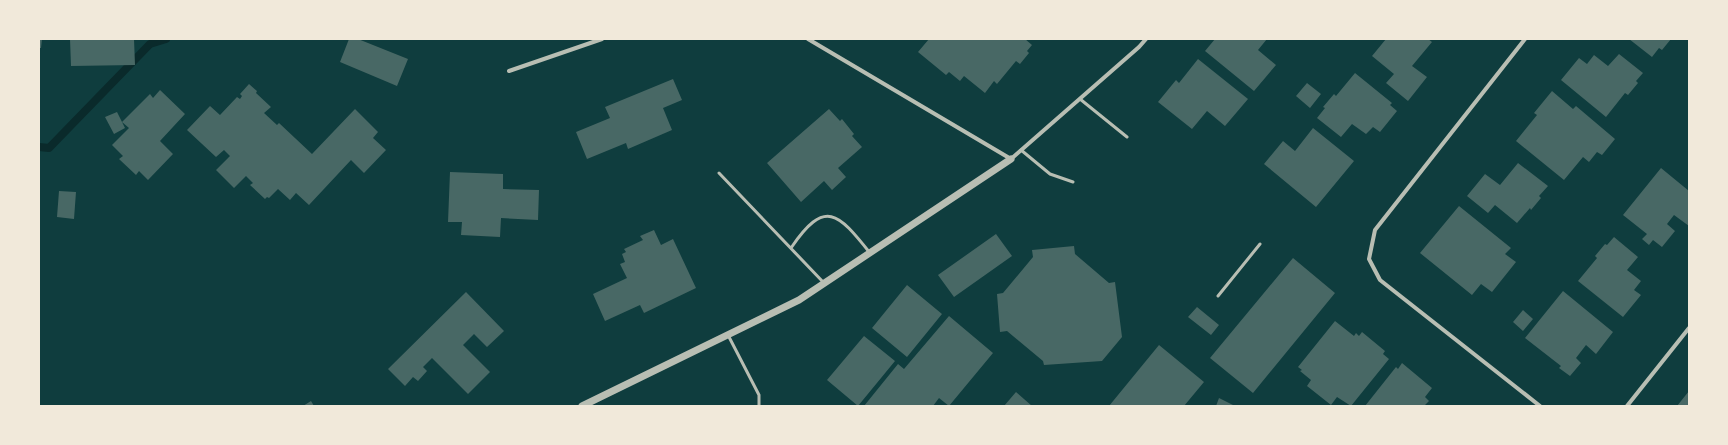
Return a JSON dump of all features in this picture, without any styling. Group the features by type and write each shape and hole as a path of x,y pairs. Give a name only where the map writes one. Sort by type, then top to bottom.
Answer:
{"street":[{"path":"509,70 602,39"},
{"path":"808,39 1011,159"},
{"path":"582,406 799,300 1011,159 1139,47 1146,39"},
{"path":"1525,39 1376,230 1369,259 1380,280 1540,406"},
{"path":"1627,406 1689,328"}],"lane":[{"path":"1080,99 1127,137"},
{"path":"1021,150 1050,174 1073,182"},
{"path":"719,173 824,283"},
{"path":"791,248 806,227 818,218 833,216 851,229 870,253"},
{"path":"1218,296 1260,244"},
{"path":"728,335 759,395 759,406"}],"building":[{"path":"39,39 42,39 41,48 39,48"},
{"path":"70,39 134,39 135,65 71,66"},
{"path":"349,39 358,39 408,59 397,86 340,62"},
{"path":"929,39 1025,39 1032,45 1027,51 1029,53 1020,64 1016,61 997,84 994,81 985,93 964,76 960,81 949,72 946,75 918,52"},
{"path":"1215,39 1267,39 1258,50 1276,65 1254,91 1205,51"},
{"path":"1386,39 1428,39 1432,42 1412,66 1427,77 1408,101 1386,83 1394,74 1372,56"},
{"path":"1629,39 1671,39 1662,50 1659,48 1652,57"},
{"path":"1619,54 1643,73 1636,81 1638,83 1628,95 1625,93 1606,117 1561,80 1579,58 1587,64 1594,55 1608,66"},
{"path":"1198,59 1248,99 1225,126 1207,111 1192,129 1158,102 1176,80 1179,83"},
{"path":"1355,73 1392,103 1390,105 1397,111 1380,132 1373,127 1366,134 1352,124 1341,137 1317,118 1325,108 1323,107 1334,94 1336,96"},
{"path":"673,79 682,100 663,108 672,130 628,149 626,143 587,159 576,132 610,118 605,107"},
{"path":"1307,83 1321,94 1310,108 1296,96"},
{"path":"249,84 271,107 264,113 277,125 279,123 312,154 355,109 378,132 373,138 386,150 364,173 351,160 309,205 296,193 290,200 278,189 269,198 267,197 265,199 250,185 253,183 246,176 234,188 216,170 230,156 224,150 216,157 187,130 210,106 220,115 237,97 240,99 242,96 240,94"},
{"path":"160,90 185,114 160,141 173,154 148,180 139,171 136,175 119,159 123,156 112,145 129,128 122,122 150,94 153,98"},
{"path":"1552,91 1573,109 1576,106 1615,139 1602,155 1597,152 1589,162 1583,157 1564,180 1516,141 1537,115 1534,113"},
{"path":"829,109 840,121 842,119 854,134 852,136 862,147 838,168 846,177 832,190 824,181 801,202 767,163"},
{"path":"117,112 125,128 114,134 105,117"},
{"path":"1313,128 1354,161 1316,207 1264,164 1283,141 1295,151"},
{"path":"1518,163 1548,186 1539,196 1541,198 1531,210 1530,208 1517,223 1495,205 1488,213 1467,196 1485,174 1500,185"},
{"path":"1661,168 1689,191 1689,226 1674,215 1667,224 1675,231 1662,247 1653,240 1649,245 1642,239 1647,234 1623,215"},
{"path":"450,172 503,174 503,189 539,190 538,220 501,218 500,237 461,235 462,222 448,222"},
{"path":"59,191 76,192 74,219 57,217"},
{"path":"1459,206 1511,248 1505,254 1516,262 1492,292 1481,284 1472,295 1420,253"},
{"path":"654,230 661,245 673,239 696,288 644,313 640,305 605,321 593,294 627,278 620,264 625,262 622,254 626,252 624,249 643,240 640,236"},
{"path":"996,234 1012,256 954,297 938,275"},
{"path":"1614,237 1638,257 1627,270 1641,281 1634,290 1641,295 1623,317 1578,281 1597,258 1595,256 1605,244 1607,245"},
{"path":"1074,246 1075,254 1109,283 1115,282 1122,337 1102,361 1044,365 1043,361 1007,331 1000,332 997,294 1003,293 1033,257 1032,250"},
{"path":"1293,258 1335,293 1253,393 1210,358"},
{"path":"907,285 942,314 907,357 872,328"},
{"path":"1563,291 1613,332 1596,354 1586,345 1576,358 1581,363 1570,376 1559,368 1561,366 1525,338"},
{"path":"466,292 504,331 487,347 474,334 463,345 490,372 468,394 432,358 423,367 427,371 418,381 413,377 405,386 388,369"},
{"path":"1197,307 1219,325 1211,335 1188,317"},
{"path":"1523,310 1533,319 1523,331 1513,322"},
{"path":"949,316 993,353 949,406 939,398 933,406 864,406 898,364 904,369"},
{"path":"1335,321 1354,336 1356,333 1359,336 1362,332 1385,351 1383,354 1389,359 1351,406 1337,397 1331,405 1307,386 1311,380 1300,371 1302,370 1298,367"},
{"path":"864,336 895,361 858,406 827,380"},
{"path":"1159,345 1204,382 1184,406 1109,406"},
{"path":"1402,363 1432,388 1425,397 1429,401 1424,406 1365,406 1396,367 1398,369"},
{"path":"1689,391 1689,406 1677,406"},
{"path":"1016,392 1032,406 1004,406"},
{"path":"1219,398 1235,406 1216,406"},
{"path":"311,401 314,406 303,406"}],"waterway":[{"path":"39,147 49,148 150,44 166,39"}]}
